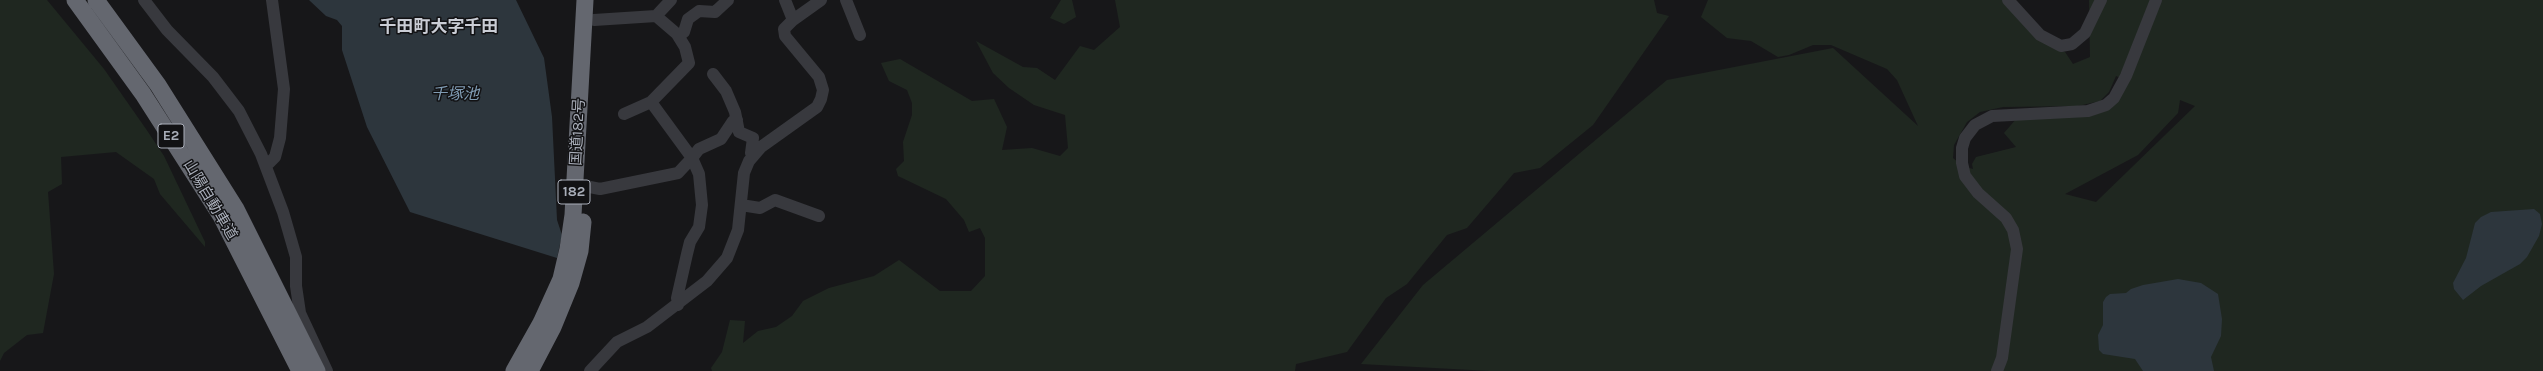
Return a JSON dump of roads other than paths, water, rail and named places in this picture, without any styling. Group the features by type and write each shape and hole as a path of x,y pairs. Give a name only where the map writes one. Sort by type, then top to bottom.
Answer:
{"highway":[{"name":"山陽自動車道","path":"75,0 143,94 183,155 221,216 263,278 318,371"},
{"name":"山陽自動車道","path":"96,0 158,85 198,146 236,209 300,371"},
{"name":"国道182号","path":"514,371 553,298 561,279 568,249 573,215 585,0"},
{"name":"国道182号","path":"530,371 553,327 571,283 580,251 595,0"}],"street":[{"path":"144,0 167,30 213,78 239,111 266,166 283,212 296,257 296,286 300,313 327,371"},
{"path":"266,166 275,157 280,138 284,89 272,0"},
{"path":"594,20 656,16 671,0"},
{"path":"676,34 684,32 688,19 699,12 715,12 728,0"},
{"path":"785,0 793,20"},
{"path":"590,371 617,342 647,327 678,305 707,281 727,258 738,230 744,173 753,156 761,147 816,107 822,99 823,90 818,78 785,36 784,29 793,20 821,0"},
{"path":"846,0 860,34"},
{"path":"2008,0 2040,35 2060,46 2072,44 2082,37 2101,0"},
{"path":"1997,371 2002,358 2017,249 2013,230 2006,218 1978,193 1965,176 1962,163 1962,148 1965,138 1975,125 1992,116 2088,111 2106,105 2114,98 2126,76 2156,0"},
{"path":"624,114 651,102 689,63 685,47 676,34 656,16"},
{"path":"713,74 726,91 737,120 739,132 753,138 751,153 753,156"},
{"path":"651,102 692,158 699,174 702,205 699,227 690,242 677,298 678,305"},
{"path":"585,186 600,189 678,173 699,149 721,139 733,121 737,120"},
{"path":"741,204 760,208 775,200 819,216"}],"water":[{"name":"千塚池","path":"309,0 516,0 544,58 552,117 557,220 562,235 557,258 410,212 367,127 342,50 342,26 337,20 326,16"},
{"path":"2534,209 2540,214 2542,224 2539,236 2527,257 2520,264 2481,286 2463,300 2454,289 2453,283 2466,258 2475,223 2481,217 2491,212"},
{"path":"2178,279 2201,283 2218,294 2222,319 2221,336 2211,357 2214,371 2143,371 2135,359 2103,354 2099,350 2098,335 2103,325 2103,302 2106,297 2110,294 2126,293 2131,289 2143,285"}],"district":[{"name":"千田町大字千田","path":"439,27"}]}
